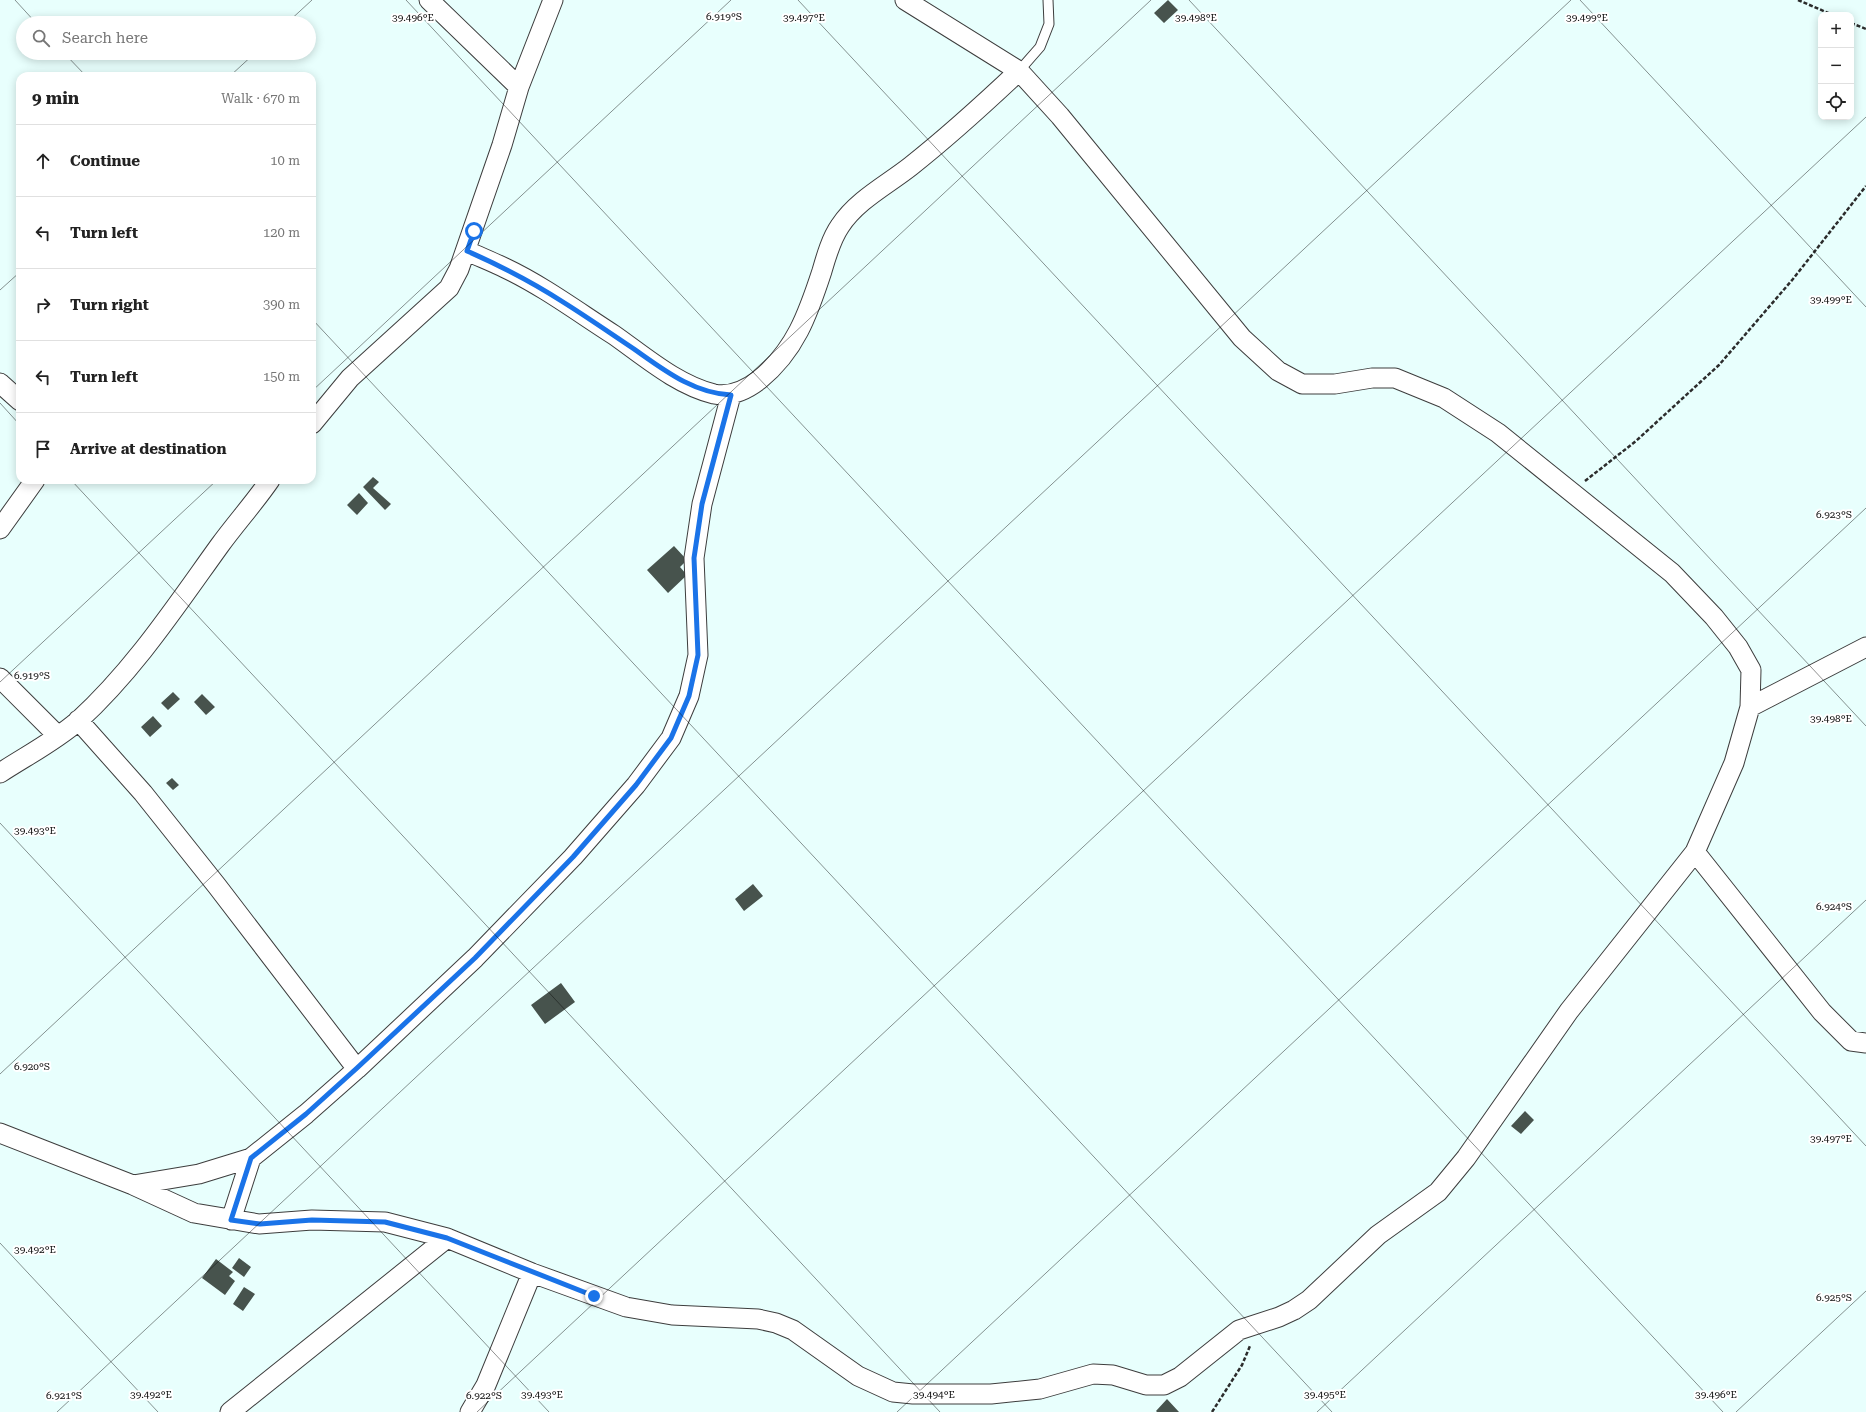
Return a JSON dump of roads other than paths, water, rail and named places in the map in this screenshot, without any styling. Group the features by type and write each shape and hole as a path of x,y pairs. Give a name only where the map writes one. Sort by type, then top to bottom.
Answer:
{"street":[{"path":"429,0 519,87"},
{"path":"316,419 350,378 449,288 467,251 502,145 519,87 553,0"},
{"path":"0,1133 133,1185 194,1213 260,1224 312,1220 385,1222 447,1238 532,1273 626,1307 672,1315 758,1319 776,1323 793,1330 858,1376 893,1392 913,1394 992,1394 1040,1389 1093,1374 1113,1375 1146,1385 1164,1385 1180,1377 1239,1330 1294,1310 1309,1300 1378,1235 1438,1192 1466,1158 1569,1011 1694,852 1734,763 1750,707 1752,670 1738,647 1714,617 1672,573 1572,491 1498,433 1444,398 1395,378 1372,378 1335,384 1302,384 1278,371 1242,338 1060,116 1019,72 905,0"},
{"path":"467,251 506,268 562,301 676,378 702,390 716,394 731,395 753,384 774,368 795,339 812,302 827,253 839,227 856,207 935,147 982,107 1019,72"},
{"path":"0,383 16,397"},
{"path":"133,1185 200,1174 251,1158 306,1114 475,958 573,857 636,785 671,738 689,696 698,655 694,558 702,504 731,395"},
{"path":"0,529 32,484"},
{"path":"0,773 58,736 78,720 123,673 172,613 221,543 267,484"},
{"path":"1750,707 1866,647"},
{"path":"0,678 58,736"},
{"path":"78,720 148,799 357,1068"},
{"path":"1694,852 1822,1012 1851,1041 1866,1043"},
{"path":"231,1220 251,1158"},
{"path":"230,1412 447,1238"},
{"path":"470,1412 486,1385 532,1273"}],"lane":[{"path":"1019,72 1040,47 1049,24 1048,0"}]}
